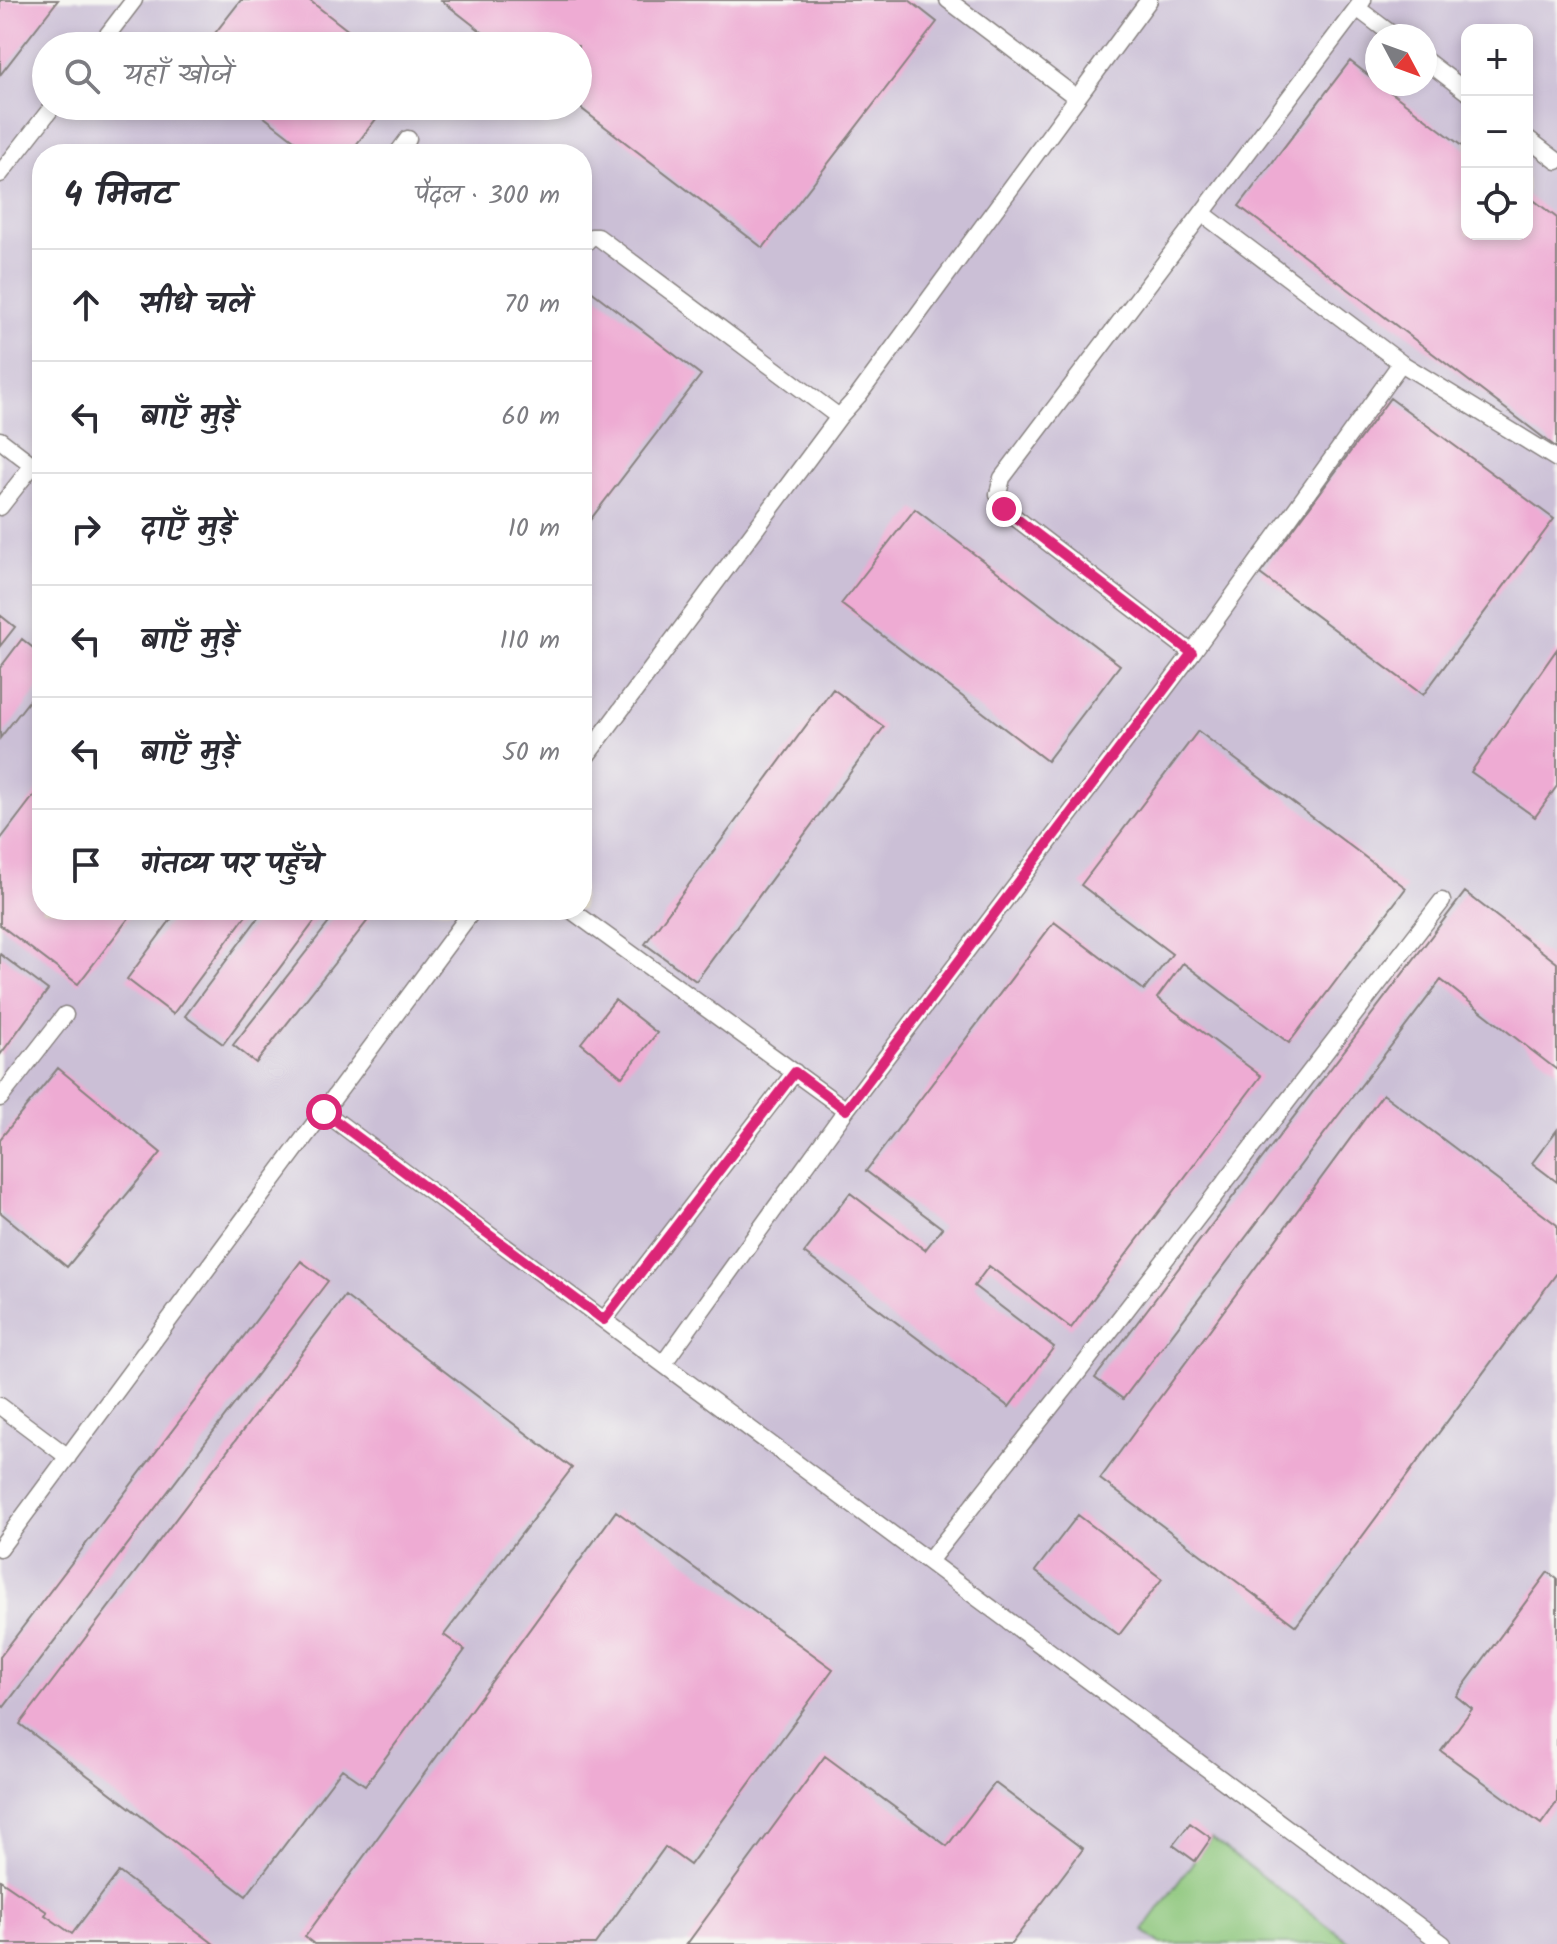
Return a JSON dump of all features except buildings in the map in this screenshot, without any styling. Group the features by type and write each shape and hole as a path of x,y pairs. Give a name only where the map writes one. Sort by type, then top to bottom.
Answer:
{"lane":[{"path":"110,32 134,0"},
{"path":"948,0 1077,98"},
{"path":"592,749 839,417 858,396 1149,0"},
{"path":"1192,653 1004,509 998,494 1002,478 1360,4 1381,24"},
{"path":"1437,69 1461,87"},
{"path":"0,174 42,120"},
{"path":"404,144 408,139"},
{"path":"1533,143 1557,161"},
{"path":"1202,213 1401,363 1557,459"},
{"path":"592,237 598,237 839,417"},
{"path":"663,1364 846,1110 1192,653 1401,363"},
{"path":"0,440 32,464"},
{"path":"0,507 32,473"},
{"path":"929,1561 1442,901"},
{"path":"0,1548 466,920"},
{"path":"585,920 846,1110"},
{"path":"0,1098 65,1015"},
{"path":"604,1320 795,1072"},
{"path":"324,1112 1443,1944"},
{"path":"0,1406 68,1457"}],"shaded area":[{"path":"0,0 1557,0 1557,1944 0,1944"}],"green space":[{"path":"1211,1838 1352,1944 1161,1944 1143,1930"}],"route":[{"path":"324,1112 604,1320 795,1072 846,1110 1192,653 1004,509"}]}
